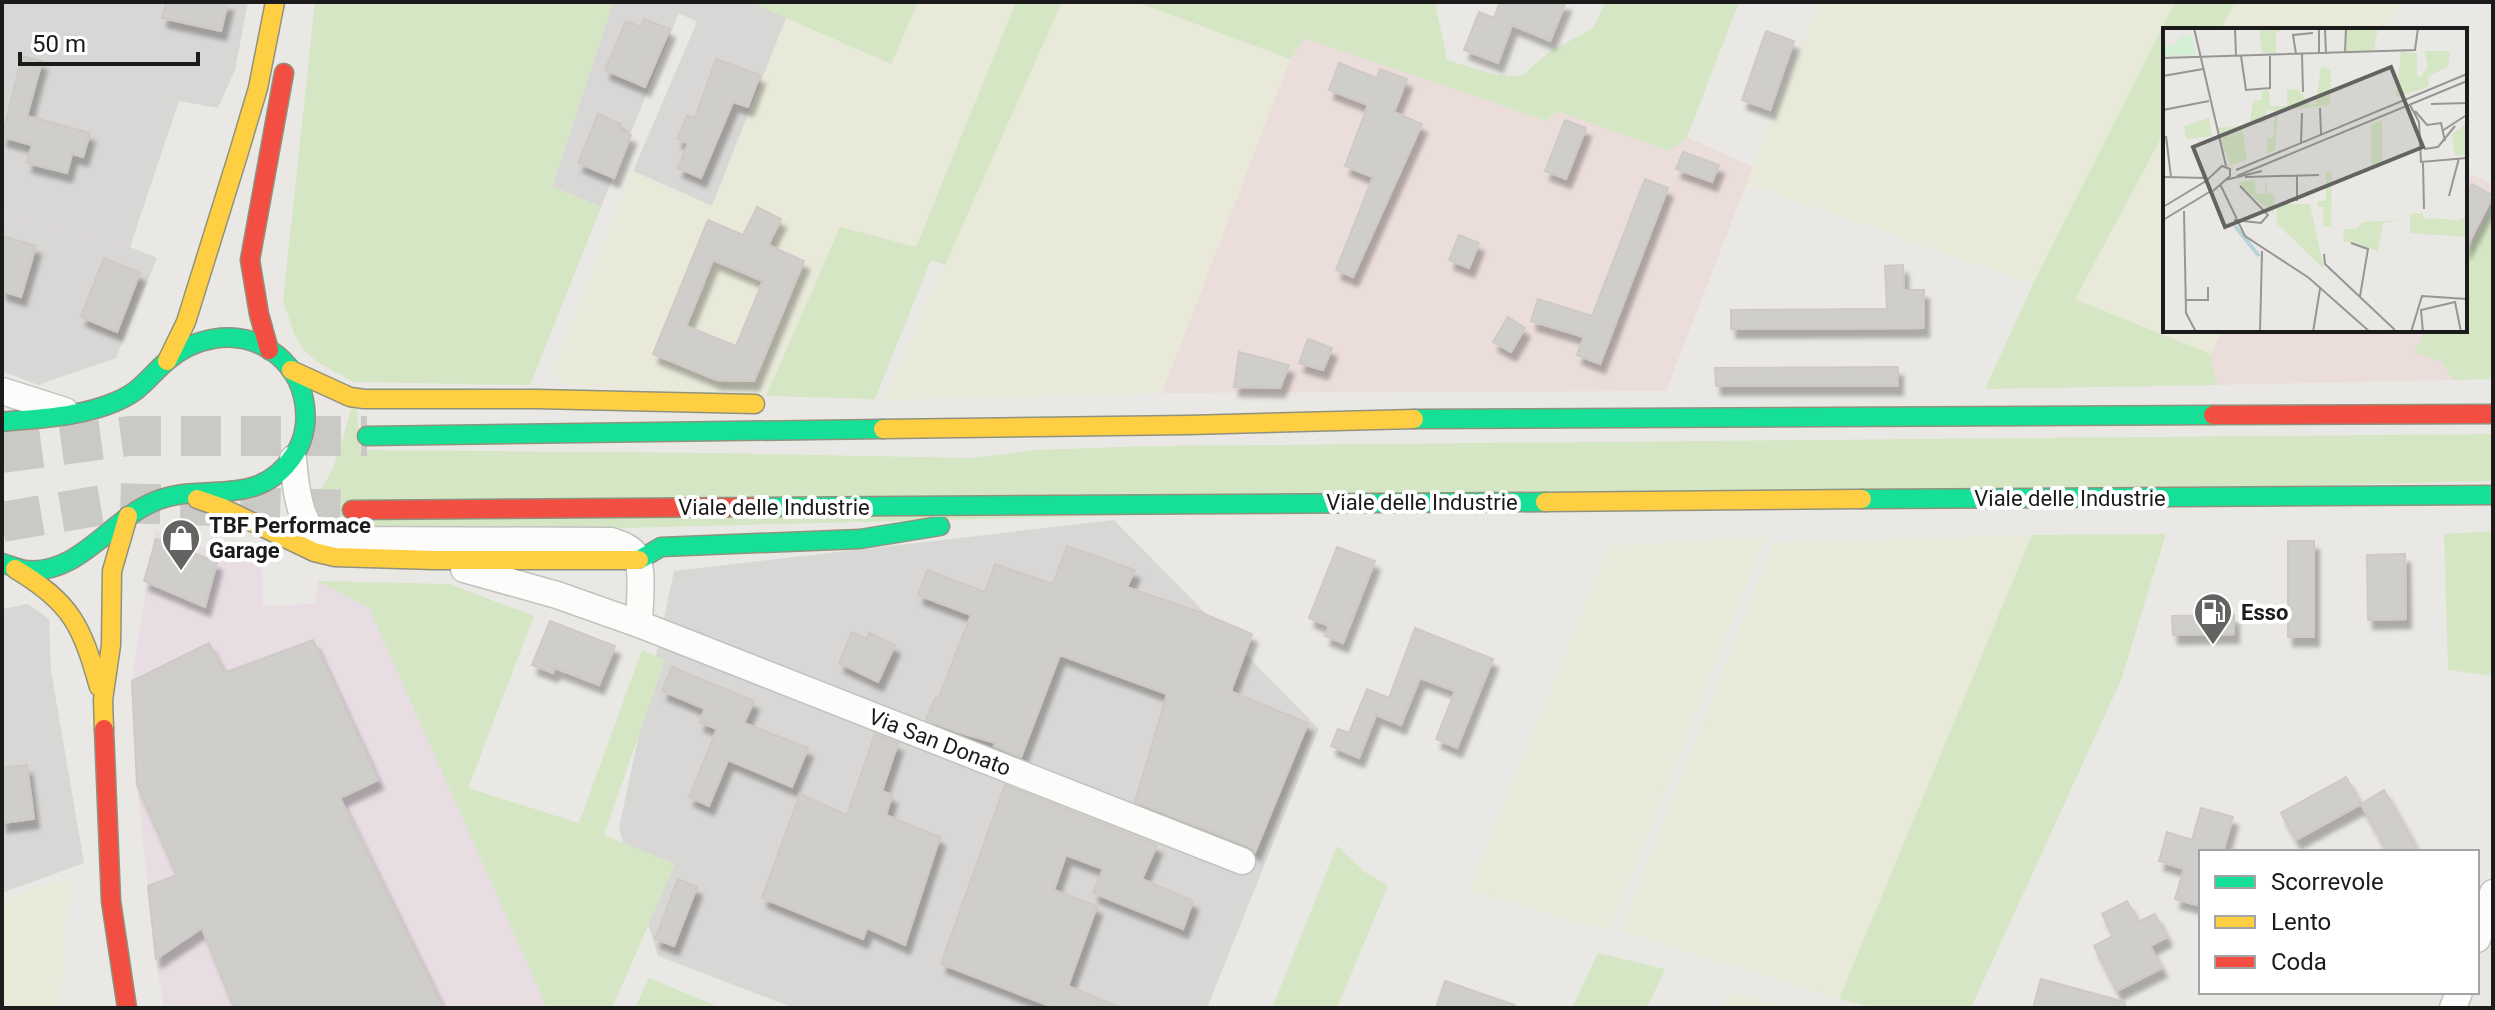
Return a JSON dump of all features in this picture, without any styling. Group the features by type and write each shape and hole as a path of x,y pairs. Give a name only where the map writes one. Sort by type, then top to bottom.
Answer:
{"main road":[{"path":"167,361 190,312 238,155 258,88 275,2"},
{"path":"269,350 250,260 289,48"},
{"path":"2,422 37,420 107,405 149,380 180,351 224,337 242,339 269,350 291,370 300,382 306,421 293,459 269,480 229,493 181,494 153,501 128,516 70,562 37,571 8,566"},
{"path":"291,370 350,397 364,399 776,404"},
{"path":"1013,409 1029,409 1093,425"},
{"path":"367,436 1397,419 2493,414"},
{"path":"181,494 223,508 314,552 357,559 434,560 639,560 661,547 860,539 1062,505"},
{"name":"Viale delle Industrie","path":"352,510 2493,495"},
{"path":"127,1008 111,901 103,700 111,645 112,571 128,516"},
{"path":"8,566 45,587 73,615 86,643 103,700"}],"street":[{"path":"2,391 72,414"},
{"path":"293,459 295,484 306,523 319,536 339,540 611,541 633,551 639,560 639,624"},
{"name":"Via San Donato","path":"434,560 557,595 639,624 1242,861"},
{"path":"2479,933 2493,893"}],"shaded area":[{"path":"2,2 248,2 235,70 218,108 179,101 23,56 2,132"},
{"path":"613,2 750,2 787,16 712,206 633,171 697,22 679,13 601,207 552,187"},
{"path":"1305,38 1546,121 1557,111 1668,151 1687,137 1753,167 1666,391 1162,393 1290,59"},
{"path":"42,61 179,101 130,247 2,215 2,137 32,145 27,163 66,173 72,154 84,156 90,133 27,116"},
{"path":"2467,173 2493,184 2493,205 2467,253"},
{"path":"2,215 130,247 157,258 116,358 38,385 2,371"},
{"path":"2222,332 2425,332 2415,352 2441,361 2453,380 2217,385 2210,354"},
{"path":"1114,520 1319,729 1207,1008 794,1008 658,956 619,828 674,571"},
{"path":"155,530 262,567 263,606 315,604 318,581 369,608 547,1008 164,1008 137,785 132,681"},
{"path":"28,604 49,619 51,670 84,863 2,893 2,609"}],"green space":[{"path":"315,2 613,2 552,186 601,207 530,385 353,382 316,361 295,336 283,301"},
{"path":"750,2 918,2 891,64"},
{"path":"918,2 1016,2 915,247 840,227 765,396 568,385 551,375 633,171 712,206 787,16 891,63"},
{"path":"1016,2 1062,2 945,265 931,260 875,399 766,396 840,227 916,247"},
{"path":"1062,2 1137,2 1290,59 1162,393 884,400"},
{"path":"1137,2 1435,2 1447,60 1496,75 1521,76 1548,53 1593,28 1606,2 1739,2 1687,137 1669,151 1557,111 1546,121 1305,38 1290,59"},
{"path":"1820,2 2175,2 2033,284 1746,183"},
{"path":"2175,2 2235,2 2221,28 2163,28 2163,135 2075,299 2210,354 2217,385 1985,389 2033,284"},
{"path":"2235,2 2402,2 2387,28 2221,28"},
{"path":"2163,136 2163,332 2222,332 2210,354 2074,300"},
{"path":"2493,205 2493,379 2453,380 2441,361 2414,352 2425,332 2467,332 2467,253"},
{"path":"351,408 357,409 360,450 974,458 1035,450 1147,446 2493,434 2493,481 343,535 323,522 309,503 331,471"},
{"path":"2493,531 2493,676 2448,670 2444,534"},
{"path":"2166,534 2121,680 1971,1008 1877,1008 1839,999 2032,535"},
{"path":"2032,535 1839,999 1621,931 1774,543"},
{"path":"1765,537 1608,931 1470,890 1609,546"},
{"path":"318,581 449,584 534,616 468,788 579,823 642,650 665,660 604,835 675,864 612,1008 547,1008 369,608"},
{"path":"1337,846 1365,872 1388,886 1337,1008 1272,1008"},
{"path":"69,877 60,1008 2,1008 2,900"},
{"path":"1598,953 1665,969 1647,1008 1572,1008"},
{"path":"649,978 721,1008 635,1008"},
{"path":"1729,992 1788,1008 1722,1008"}],"building":[{"path":"166,2 228,2 221,31 162,18"},
{"path":"1500,2 1566,2 1550,41 1512,25 1498,63 1464,50 1479,12 1494,18"},
{"path":"644,19 670,29 645,87 605,70 626,21 641,27"},
{"path":"1766,31 1794,41 1770,110 1742,100"},
{"path":"22,56 42,61 27,116 90,133 83,157 72,154 67,173 27,163 32,145 2,137"},
{"path":"716,59 760,75 748,107 733,102 701,178 678,168 688,143 677,139 687,115 695,118"},
{"path":"1339,63 1377,78 1380,69 1407,79 1394,112 1422,124 1353,277 1336,270 1373,177 1345,166 1368,105 1329,90"},
{"path":"598,114 621,124 618,130 631,135 614,178 578,163"},
{"path":"1565,120 1586,128 1566,179 1545,171"},
{"path":"1683,152 1719,165 1712,182 1676,169"},
{"path":"1645,179 1668,188 1600,364 1577,355 1584,337 1531,321 1538,299 1592,316"},
{"path":"2472,184 2493,196 2467,246 2467,194"},
{"path":"757,207 781,219 768,245 804,261 754,381 717,380 653,354 708,220 743,235","holes":["713,260 763,281 736,346 686,326"]},
{"path":"1459,235 1479,243 1469,268 1449,260"},
{"path":"2,236 36,246 21,297 2,291"},
{"path":"104,258 140,273 117,332 81,317"},
{"path":"1903,265 1904,290 1924,290 1924,328 1731,329 1731,310 1887,309 1885,266"},
{"path":"1508,317 1525,328 1511,352 1493,342"},
{"path":"1308,339 1332,348 1323,370 1299,363"},
{"path":"1239,352 1289,365 1280,388 1234,387"},
{"path":"1898,367 1898,386 1716,386 1715,368"},
{"name":"TBF Performace Garage","path":"156,539 217,562 205,607 144,581"},
{"path":"2288,541 2314,541 2314,637 2288,637"},
{"path":"1067,546 1135,570 1127,587 1252,634 1232,692 1308,723 1255,852 1248,846 1135,802 1167,694 1060,655 1021,757 994,746 996,743 926,720 935,698 938,699 971,615 918,595 927,570 985,592 995,564 1053,584"},
{"path":"1337,547 1375,561 1343,643 1325,636 1329,626 1309,618"},
{"path":"2405,554 2406,619 2368,620 2367,555"},
{"path":"2234,615 2234,634 2173,635 2172,616"},
{"path":"550,621 615,646 599,685 555,668 553,673 532,665"},
{"path":"1415,628 1493,659 1457,748 1436,739 1455,691 1420,678 1401,725 1376,715 1359,758 1331,746 1338,729 1349,733 1367,689 1389,698"},
{"path":"852,632 867,639 869,633 895,645 878,682 839,663"},
{"path":"313,640 378,780 340,798 443,1008 234,1008 202,928 156,959 148,886 177,875 137,785 132,681 209,643 224,673"},
{"path":"672,667 754,701 744,723 808,748 792,787 728,760 709,806 689,797 717,729 699,722 705,709 662,691"},
{"path":"875,734 898,743 882,791 892,795 886,815 940,837 905,945 867,928 863,939 762,898 800,794 847,815"},
{"path":"27,765 34,819 2,823 2,768"},
{"path":"2346,777 2361,804 2296,840 2281,813"},
{"path":"1005,785 1157,845 1142,879 1193,901 1183,929 1093,893 1103,869 1066,855 1054,890 1097,906 1068,986 1121,1008 1055,1008 941,964"},
{"path":"2384,790 2418,850 2387,850 2361,804"},
{"path":"2201,808 2233,817 2224,850 2199,850 2199,905 2175,899 2184,869 2159,861 2167,832 2192,840"},
{"path":"678,879 697,887 674,946 655,939"},
{"path":"2127,901 2138,922 2155,914 2167,937 2150,946 2162,968 2117,991 2094,946 2113,936 2102,914"},
{"path":"2041,979 2125,1002 2124,1008 2033,1008"},
{"path":"1445,981 1515,1005 1514,1008 1436,1008"}],"tunnel":[{"path":"2,453 129,436 367,436"},
{"path":"2,522 114,503 352,510"}],"traffic: fast":[{"path":"2,422 74,414 102,407 138,389 177,353 201,342 226,338 251,341 283,360 297,380 305,411 305,427 294,455 279,472 263,483 246,489 170,496 151,503 61,565 44,570 25,570 2,563"},
{"path":"1414,419 2213,415"},
{"path":"367,436 883,429"},
{"path":"1862,499 2493,495"},
{"path":"759,507 1545,502"},
{"path":"639,560 661,547 860,539 940,526"}],"traffic: slow":[{"path":"167,361 186,322 238,155 258,88 275,2"},
{"path":"291,370 350,397 364,399 755,404"},
{"path":"883,429 1414,419"},
{"path":"197,499 223,508 314,552 335,557 639,560"},
{"path":"1545,502 1862,499"},
{"path":"104,729 103,700 111,645 112,571 128,516"},
{"path":"15,569 49,593 72,618 87,647 99,687"}],"traffic: jam":[{"path":"269,350 250,260 284,73"},
{"path":"2213,415 2493,414"},
{"path":"352,510 759,507"},
{"path":"104,729 111,901 127,1008"}],"place":[{"name":"TBF Performace Garage","path":"181,572"},
{"name":"Esso","path":"2213,646"}]}
